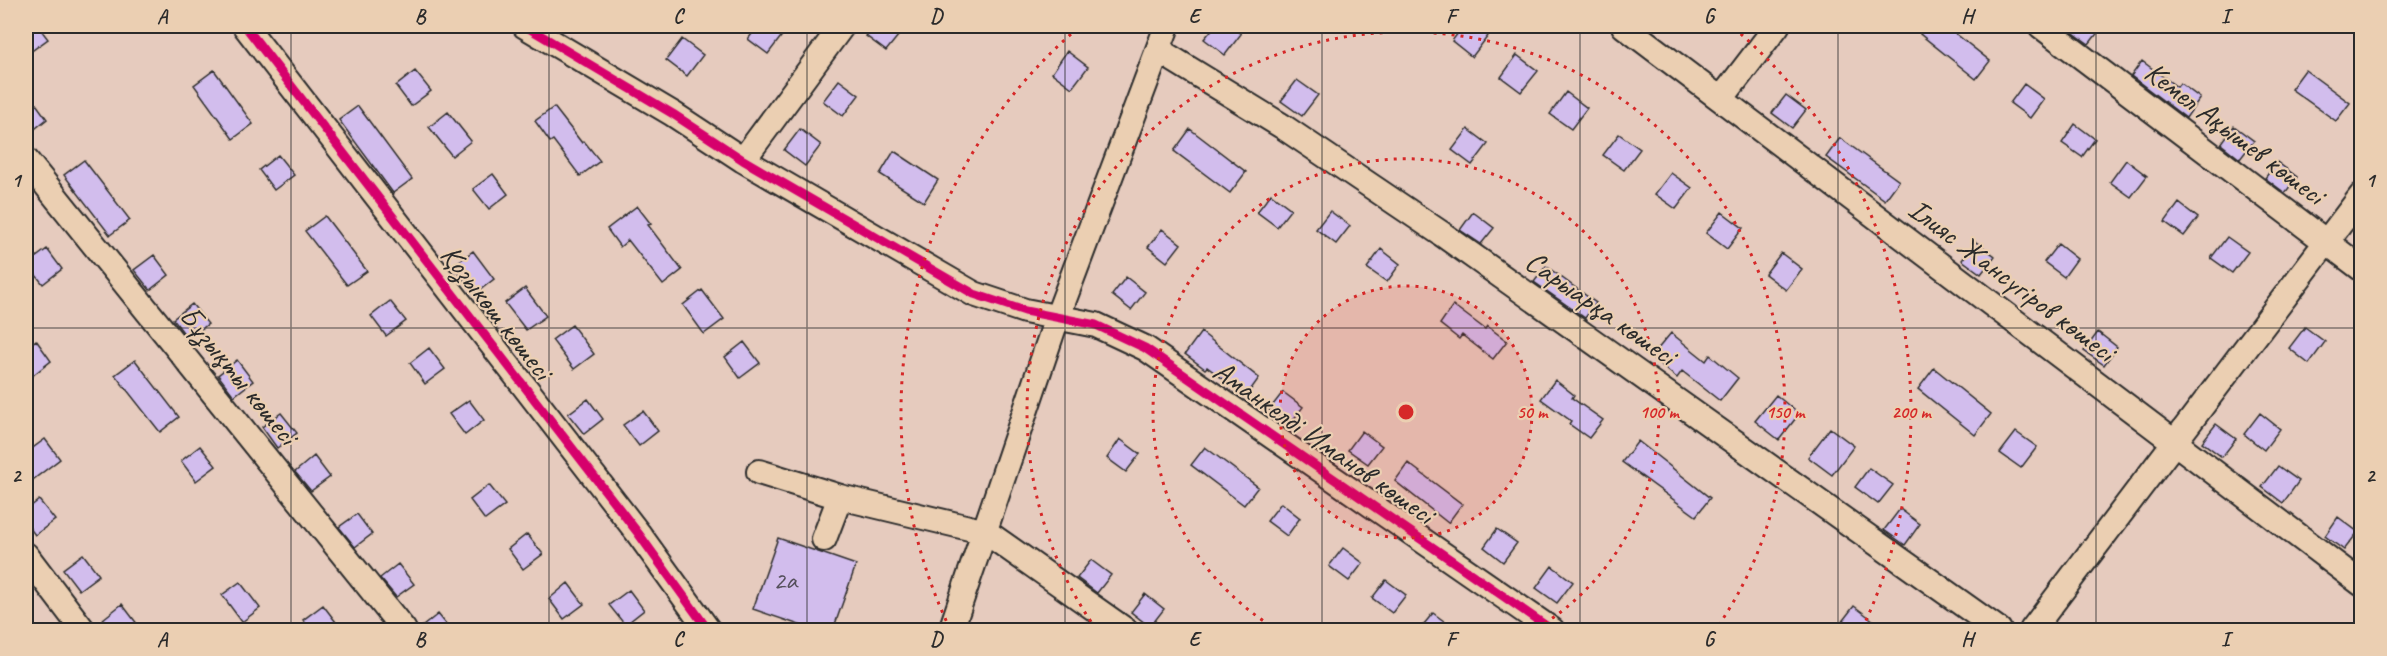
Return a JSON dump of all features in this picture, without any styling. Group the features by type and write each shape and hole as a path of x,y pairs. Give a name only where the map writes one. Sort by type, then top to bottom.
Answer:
{"street":[{"name":"Қозыкөш көшесі","path":"245,26 638,533 698,626"},
{"path":"743,160 842,26"},
{"path":"951,630 1057,318 1167,26"},
{"name":"Ілияс Жансүгіров көшесі","path":"1624,26 2361,584"},
{"path":"1721,99 1777,26"},
{"name":"Кемел Ақышев көшесі","path":"2041,26 2361,269"},
{"name":"Аманкелді Иманов көшесі","path":"530,27 674,114 743,160 974,294 1057,318 1096,325 1145,348 1552,630"},
{"name":"Сарыарқа көшесі","path":"1158,50 1282,126 1442,234 1999,630"},
{"name":"Бұзықты көшесі","path":"26,160 404,630"},
{"path":"2032,630 2361,195"},
{"path":"759,472 840,498 986,532 1125,630"},
{"path":"824,539 840,498"},
{"path":"26,555 83,630"}],"building":[{"path":"26,26 38,26 48,39 26,55"},
{"path":"758,26 775,26 784,33 768,54 748,39"},
{"path":"874,26 906,26 886,51 866,36"},
{"path":"1215,26 1230,26 1241,34 1225,55 1204,39"},
{"path":"1463,26 1474,26 1488,36 1472,57 1452,41"},
{"path":"1926,26 1946,26 1990,61 1976,79 1920,34"},
{"path":"2064,26 2103,26 2089,44"},
{"path":"682,39 703,55 687,76 666,60"},
{"path":"1067,51 1088,67 1072,88 1052,73"},
{"path":"1517,55 1538,71 1521,92 1501,77"},
{"path":"2142,61 2177,87 2180,83 2200,98 2186,118 2131,76"},
{"path":"214,70 253,124 233,139 194,85"},
{"path":"2305,70 2350,103 2336,121 2291,89"},
{"path":"415,71 431,91 411,106 396,86"},
{"path":"839,80 859,95 843,116 823,101"},
{"path":"1297,80 1318,95 1302,116 1281,101"},
{"path":"2024,84 2044,99 2030,118 2010,103"},
{"path":"26,90 47,119 26,136"},
{"path":"1566,92 1587,108 1571,129 1550,114"},
{"path":"1786,95 1806,110 1792,128 1772,113"},
{"path":"358,106 412,179 393,193 339,120"},
{"path":"554,107 582,143 584,141 600,161 580,176 553,140 550,142 535,121"},
{"path":"448,112 471,141 452,156 429,127"},
{"path":"2075,124 2095,139 2082,157 2062,143"},
{"path":"2234,126 2254,141 2240,159 2221,144"},
{"path":"800,129 821,145 805,166 784,150"},
{"path":"1190,129 1246,172 1230,193 1174,151"},
{"path":"1468,129 1488,144 1472,165 1452,150"},
{"path":"1619,134 1640,149 1624,170 1603,155"},
{"path":"1840,138 1899,181 1885,200 1826,157"},
{"path":"894,151 938,180 924,202 880,174"},
{"path":"278,155 294,175 274,190 259,170"},
{"path":"84,160 130,220 110,235 64,175"},
{"path":"2126,160 2147,176 2131,197 2110,182"},
{"path":"2277,162 2297,177 2285,193 2265,178"},
{"path":"1671,173 1692,188 1676,209 1655,194"},
{"path":"493,174 508,194 489,209 473,189"},
{"path":"1271,194 1291,209 1277,227 1257,212"},
{"path":"2179,203 2198,218 2184,236 2165,222"},
{"path":"637,206 651,224 648,225 682,270 663,285 628,240 620,247 607,229"},
{"path":"1330,211 1350,226 1336,244 1316,229"},
{"path":"1473,212 1494,228 1481,244 1460,230"},
{"path":"1722,212 1743,228 1727,249 1706,233"},
{"path":"325,216 367,271 347,285 305,231"},
{"path":"1162,229 1181,244 1167,262 1148,247"},
{"path":"2227,237 2248,252 2232,273 2211,258"},
{"path":"1976,242 1995,256 1981,274 1962,260"},
{"path":"2058,244 2077,259 2064,277 2044,262"},
{"path":"47,249 62,269 43,284 27,264"},
{"path":"1381,249 1400,264 1387,282 1367,268"},
{"path":"473,251 494,279 475,294 453,266"},
{"path":"1781,253 1802,269 1786,290 1765,274"},
{"path":"154,255 169,275 150,290 134,270"},
{"path":"1546,266 1596,303 1585,318 1534,282"},
{"path":"1126,277 1145,292 1131,310 1112,295"},
{"path":"525,288 546,316 526,330 505,303"},
{"path":"702,290 724,319 704,334 683,305"},
{"path":"390,301 406,321 386,336 371,316"},
{"path":"192,304 208,324 188,339 173,319"},
{"path":"1453,305 1485,329 1487,326 1507,341 1493,359 1462,335 1459,339 1440,324"},
{"path":"572,325 594,354 574,369 552,340"},
{"path":"2305,327 2325,342 2309,364 2289,348"},
{"path":"1201,332 1259,378 1246,396 1185,354"},
{"path":"2098,332 2117,347 2104,365 2084,351"},
{"path":"1671,333 1706,361 1710,355 1738,378 1720,401 1682,371 1677,378 1651,357"},
{"path":"36,340 51,361 32,376 26,368 26,348"},
{"path":"744,342 760,363 740,378 725,357"},
{"path":"429,348 445,369 425,384 410,363"},
{"path":"135,360 179,417 160,432 115,375"},
{"path":"237,360 253,381 234,396 218,375"},
{"path":"1934,368 1991,414 1975,435 1918,389"},
{"path":"1555,380 1574,395 1572,398 1603,420 1589,438 1569,424 1571,421 1541,399"},
{"path":"1283,392 1303,407 1289,425 1269,410"},
{"path":"1776,395 1799,414 1779,440 1755,421"},
{"path":"588,399 603,419 584,434 568,414"},
{"path":"469,400 484,420 465,435 449,414"},
{"path":"643,411 658,431 639,446 623,425"},
{"path":"281,413 297,433 277,448 262,427"},
{"path":"2260,413 2280,429 2264,450 2244,434"},
{"path":"2216,424 2236,439 2222,457 2202,442"},
{"path":"1830,428 1854,446 1832,475 1808,457"},
{"path":"1362,431 1382,446 1368,464 1348,450"},
{"path":"2016,432 2037,447 2021,468 2000,453"},
{"path":"45,439 60,459 26,485 26,453"},
{"path":"1120,439 1140,454 1126,472 1107,458"},
{"path":"1638,441 1710,498 1696,516 1622,462"},
{"path":"200,446 216,466 196,481 181,461"},
{"path":"1205,447 1258,487 1244,505 1191,465"},
{"path":"314,456 330,477 311,491 295,472"},
{"path":"1408,463 1462,504 1448,523 1395,481"},
{"path":"2278,466 2299,481 2283,503 2262,487"},
{"path":"1869,468 1893,485 1878,504 1855,487"},
{"path":"489,485 505,505 485,520 470,500"},
{"path":"39,500 55,520 35,535 26,523 26,510"},
{"path":"1281,503 1300,518 1287,536 1267,521"},
{"path":"1900,509 1920,524 1905,545 1884,530"},
{"path":"357,514 372,534 355,547 339,527"},
{"path":"2338,517 2358,532 2344,550 2325,536"},
{"path":"1497,529 1517,543 1503,562 1484,547"},
{"path":"527,534 543,554 523,569 508,549"},
{"path":"778,538 856,565 833,630 814,630 753,609"},
{"path":"1343,548 1363,563 1349,581 1329,566"},
{"path":"83,554 99,575 79,590 63,569"},
{"path":"1091,560 1111,575 1097,593 1077,578"},
{"path":"398,564 414,584 396,597 380,578"},
{"path":"1552,566 1573,582 1557,603 1536,588"},
{"path":"1386,580 1406,595 1392,613 1372,598"},
{"path":"240,582 260,608 242,622 222,595"},
{"path":"568,583 584,604 564,619 549,599"},
{"path":"629,590 644,610 625,625 609,605"},
{"path":"1145,594 1164,609 1150,627 1131,612"},
{"path":"122,604 138,625 130,630 112,630 103,619"},
{"path":"323,605 342,630 311,630 303,620"},
{"path":"1854,606 1874,621 1866,630 1849,630 1840,624"},
{"path":"1433,613 1456,630 1419,630"},
{"path":"438,614 451,630 418,630"}],"cycle path":[{"path":"245,26 638,533 708,630"},
{"path":"525,26 673,114 743,160 974,294 1025,311 1096,325 1145,348 1552,630"}]}
